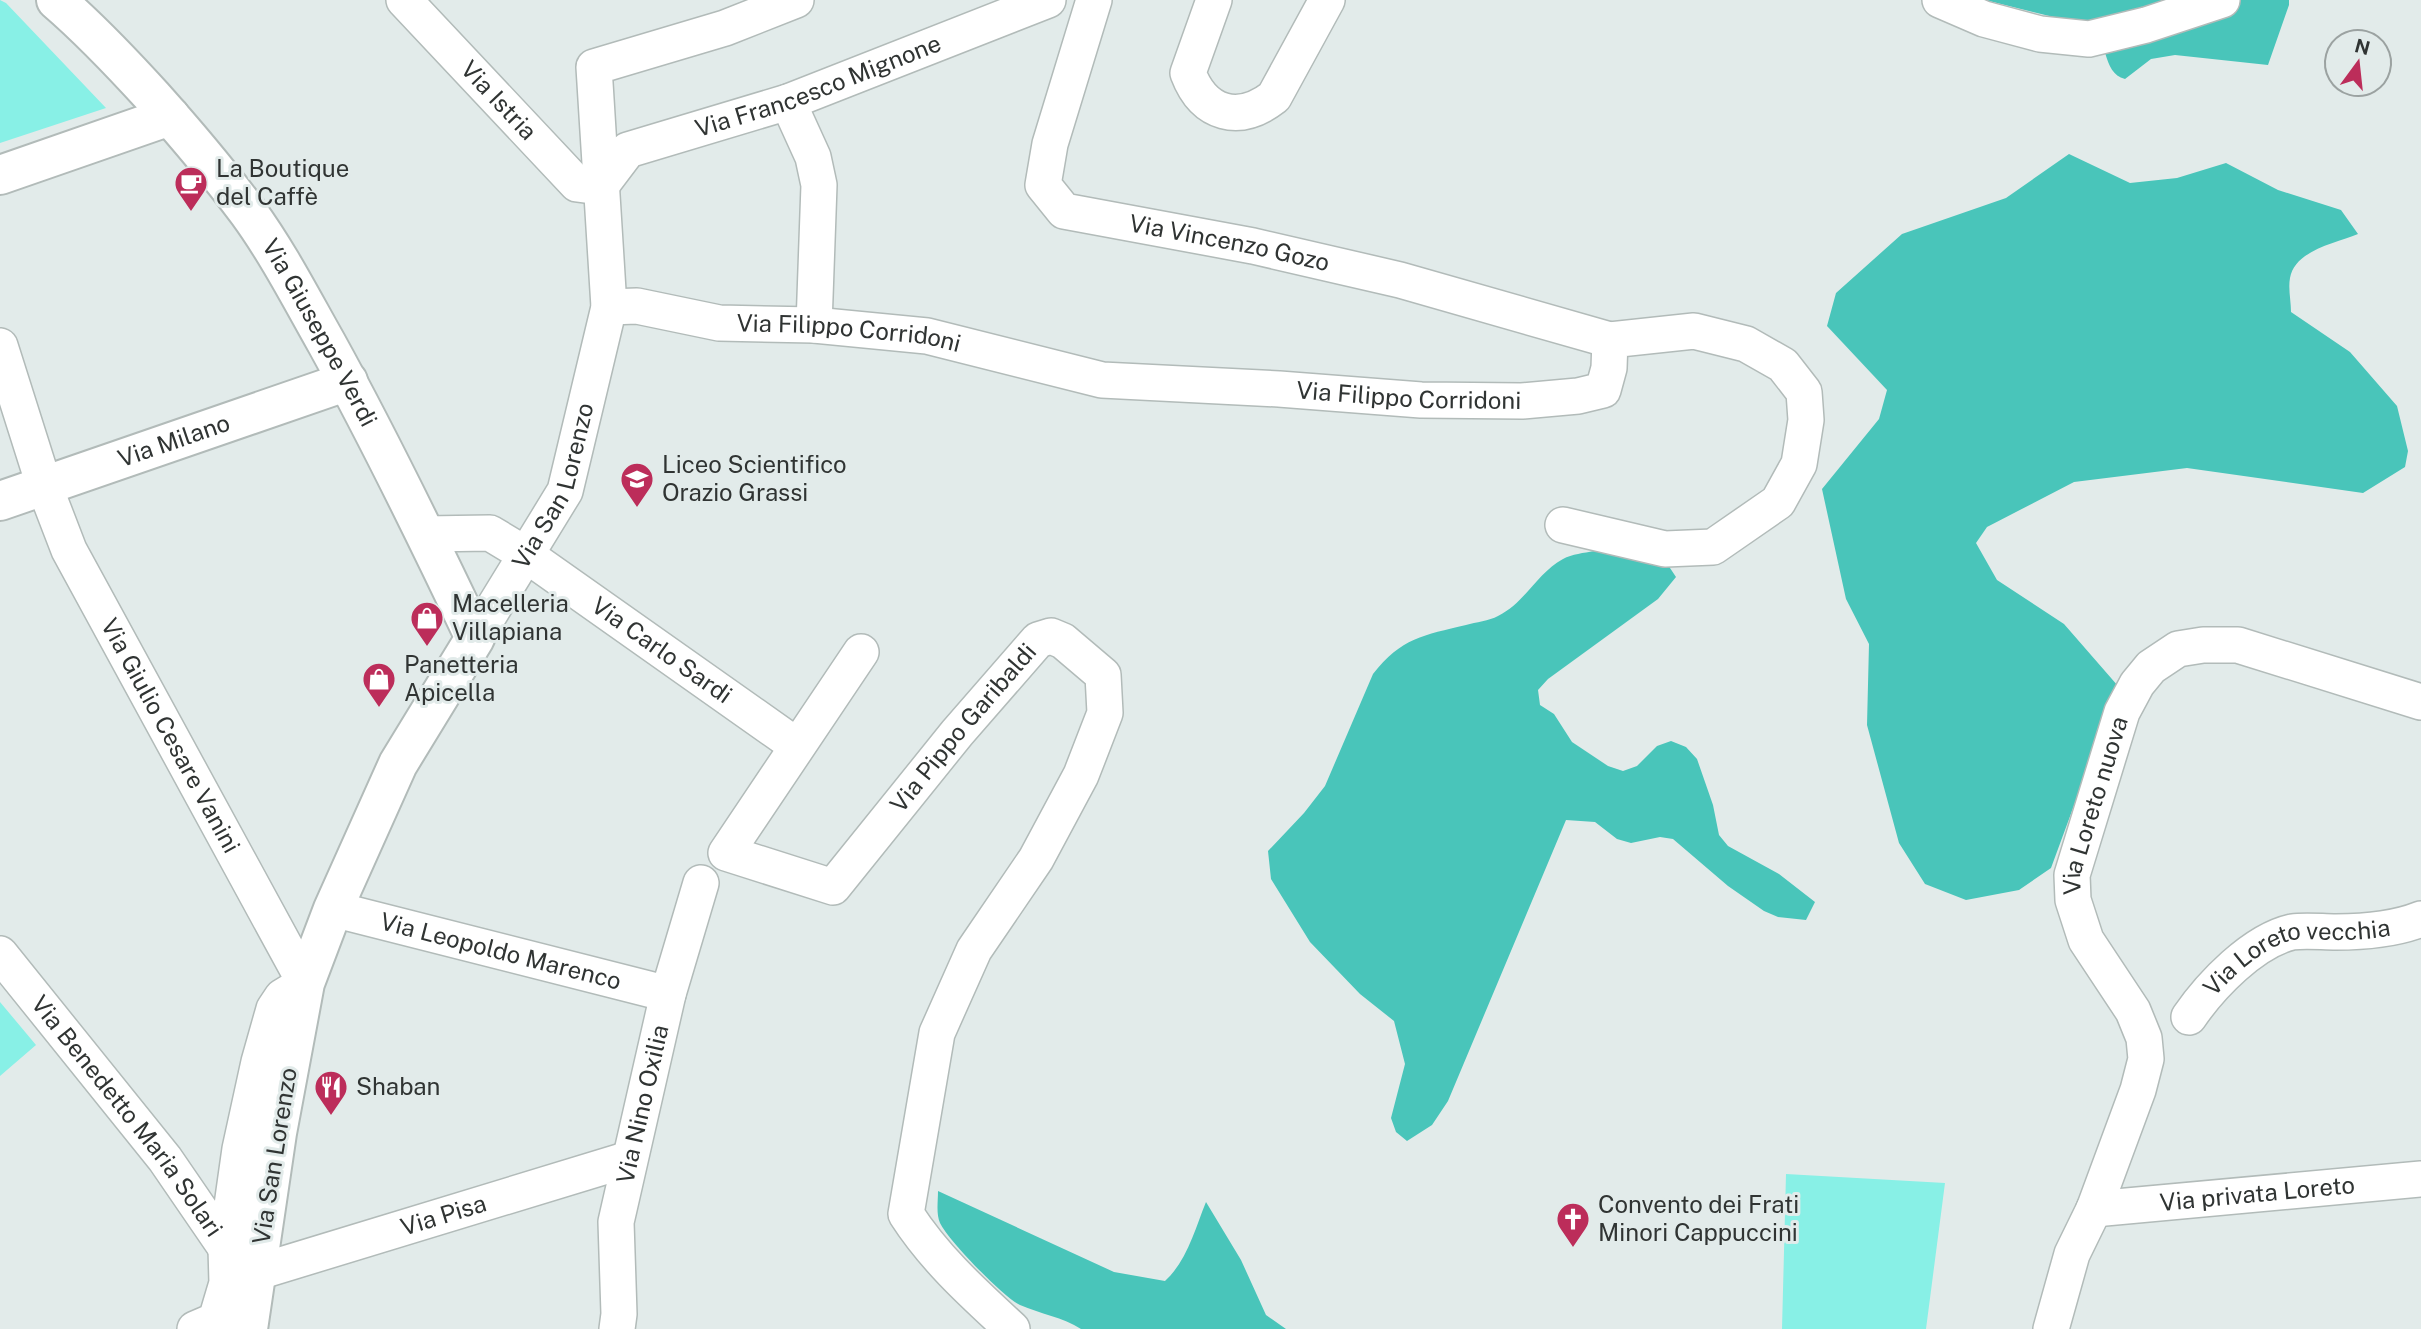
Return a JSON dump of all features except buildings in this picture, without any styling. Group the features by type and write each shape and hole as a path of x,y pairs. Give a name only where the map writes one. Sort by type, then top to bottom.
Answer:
{"street":[{"name":"Via Giuseppe Verdi","path":"56,0 90,29 170,116 248,213 348,381 474,638"},
{"name":"Via Istria","path":"404,0 577,184 600,187"},
{"path":"720,14 796,0"},
{"name":"Via Francesco Mignone","path":"600,187 628,150 788,102 1048,0"},
{"name":"Via Vincenzo Gozo","path":"1094,0 1050,144 1043,184 1064,211 1253,246 1400,280 1610,340"},
{"path":"1214,0 1188,73 1203,100 1216,109 1232,113 1262,107 1274,97 1327,0"},
{"path":"1940,0 1984,19 2040,34 2089,40 2146,25 2221,0"},
{"name":"Via San Lorenzo","path":"247,1329 258,1272 277,1133 305,983 332,909 398,764 565,491 609,307 594,67 720,14"},
{"path":"788,102 813,156 819,185 814,325"},
{"path":"0,175 170,116"},
{"name":"Via Filippo Corridoni","path":"609,307 637,306 719,323 814,325 927,335 1102,380 1421,400 1522,401 1578,396 1603,390 1609,368 1610,340"},
{"path":"1563,525 1665,549 1713,547 1778,502 1799,464 1806,421 1804,392 1783,365 1746,344 1693,331 1610,340"},
{"name":"Via Giulio Cesare Vanini","path":"0,346 44,485 69,550 305,983"},
{"name":"Via Milano","path":"0,501 348,381"},
{"name":"Via Carlo Sardi","path":"425,534 490,533 525,554 797,746"},
{"name":"Via Pippo Garibaldi","path":"861,652 726,853 833,887 957,733 1038,640 1051,636 1063,641 1103,675 1105,713 1081,775 1036,859 974,950 937,1033 906,1214 925,1242 959,1280 1012,1329"},
{"name":"Via Loreto nuova","path":"2051,1329 2072,1254 2094,1209 2146,1059 2144,1038 2133,1011 2086,940 2073,900 2072,875 2122,712 2137,684 2151,667 2178,649 2203,645 2238,645 2421,702"},
{"name":"Via Nino Oxilia","path":"617,1329 619,1314 616,1222 668,994 701,883"},
{"name":"Via Leopoldo Marenco","path":"332,909 668,994"},
{"name":"Via Loreto vecchia","path":"2189,1017 2207,991 2241,960 2279,937 2294,932 2340,932 2408,924 2421,919"},
{"name":"Via Benedetto Maria Solari","path":"0,954 165,1159 226,1248"},
{"name":"Via San Lorenzo","path":"195,1329 216,1320 227,1283 226,1248 233,1184 244,1124 274,1009 282,997 305,983"},
{"name":"Via Pisa","path":"258,1272 629,1159"},
{"name":"Via privata Loreto","path":"2094,1209 2421,1179"}],"shaded area":[{"path":"0,0 6,3 106,108 0,143"},
{"path":"1985,0 2289,0 2289,5 2268,65 2175,55 2151,59 2125,79 2112,70 2100,38 2090,26"},
{"path":"2069,154 2130,183 2177,178 2226,163 2278,190 2341,210 2358,234 2308,254 2293,268 2289,290 2291,312 2350,352 2397,406 2408,451 2405,467 2363,493 2187,468 2074,482 1987,527 1976,543 1997,580 2064,624 2118,686 2051,868 2019,890 1966,900 1925,884 1899,843 1867,725 1869,644 1846,599 1822,489 1879,419 1887,390 1827,326 1836,293 1902,234 2006,198"},
{"path":"1594,551 1668,565 1676,577 1658,599 1548,679 1538,690 1540,705 1554,714 1572,742 1608,766 1623,771 1637,766 1657,746 1671,741 1686,747 1697,759 1713,805 1719,835 1728,846 1779,874 1815,902 1806,920 1778,917 1764,911 1728,886 1673,839 1660,837 1631,843 1617,839 1595,822 1566,820 1448,1101 1432,1125 1407,1141 1396,1132 1391,1118 1405,1064 1394,1021 1360,994 1310,942 1271,879 1268,851 1325,786 1373,674 1383,662 1404,645 1425,635 1498,616 1516,604 1554,565 1570,556"},
{"path":"0,1002 36,1045 0,1076"},
{"path":"1786,1174 1945,1183 1926,1329 1782,1329"},
{"path":"938,1191 1114,1272 1165,1281 1185,1254 1206,1202 1241,1260 1266,1315 1286,1329 1081,1329 1067,1321 1020,1305 989,1280 945,1231 938,1216"}],"place":[{"name":"La Boutique del Caffè","path":"191,213"},
{"name":"Liceo Scientifico Orazio Grassi","path":"637,509"},
{"name":"Macelleria Villapiana","path":"427,648"},
{"name":"Panetteria Apicella","path":"379,709"},
{"name":"Shaban","path":"331,1117"},
{"name":"Convento dei Frati Minori Cappuccini","path":"1573,1249"}]}
